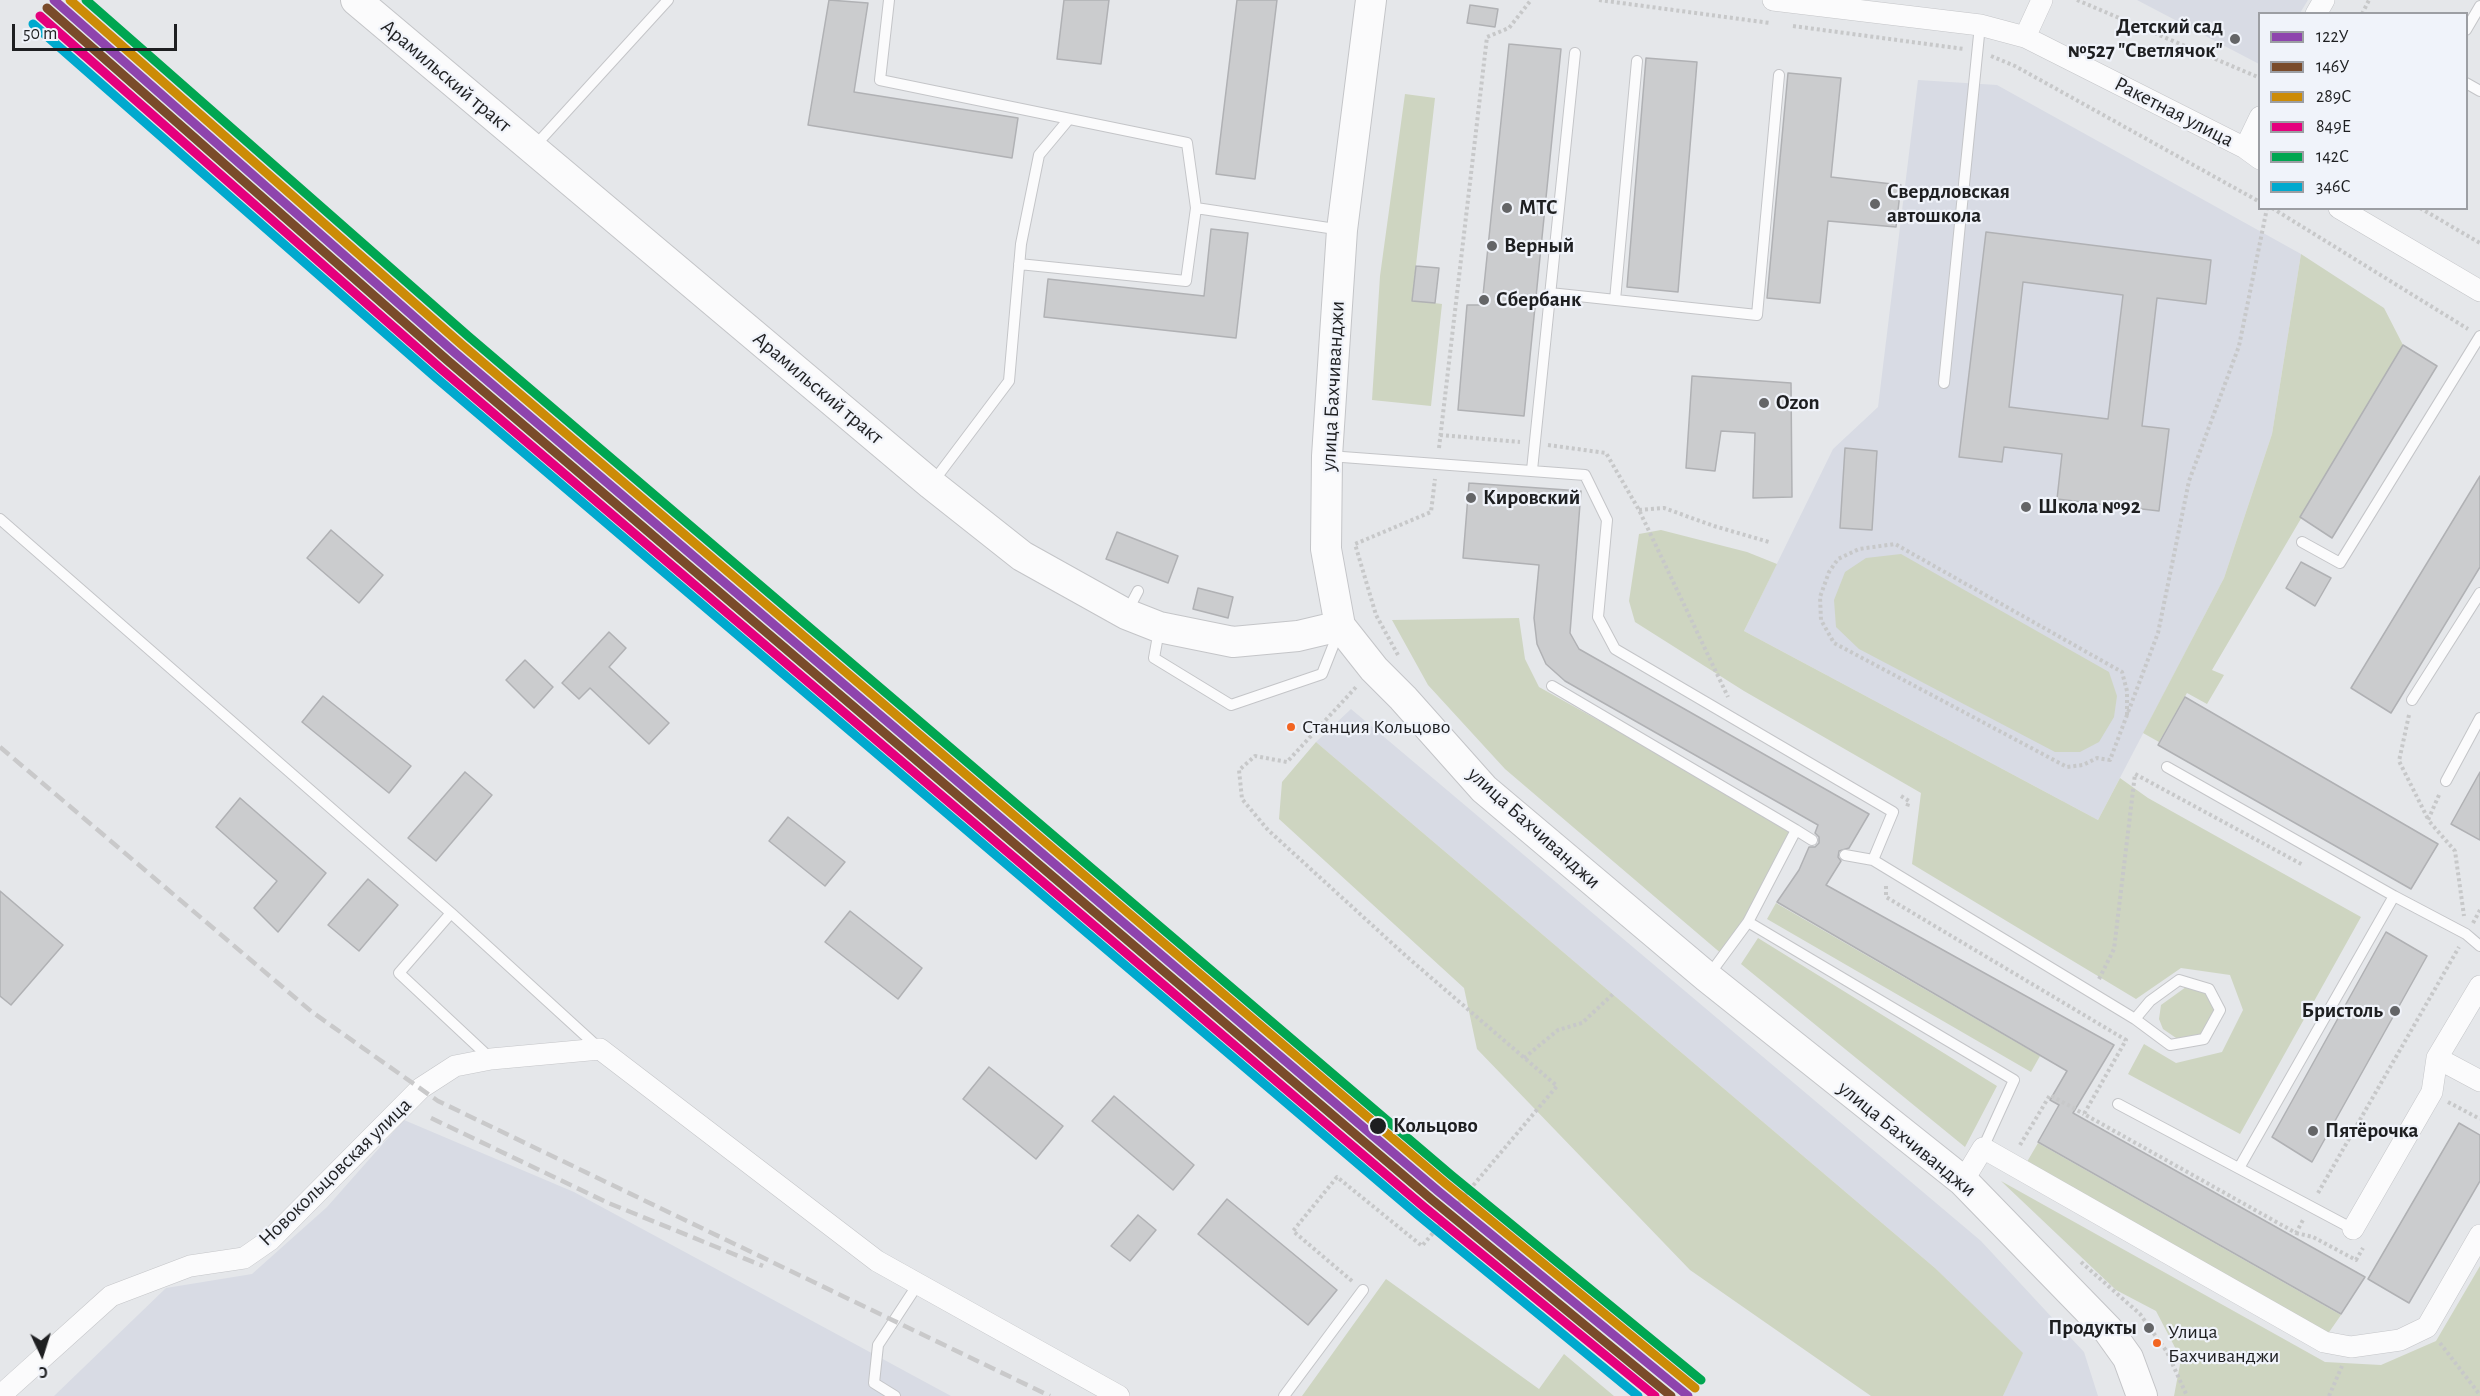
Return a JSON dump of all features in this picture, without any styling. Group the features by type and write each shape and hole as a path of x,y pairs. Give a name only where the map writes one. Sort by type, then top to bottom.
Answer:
{"main road":[{"name":"Арамильский тракт","path":"356,0 932,484 1022,556 1132,603 1159,627 1233,642 1298,636 1340,626"},
{"name":"улица Бахчиванджи","path":"1371,0 1342,230 1327,456 1326,549 1340,626 1374,669 1484,789 1707,977 1963,1181 2108,1330 2128,1358 2142,1396"}],"street":[{"name":"Ракетная улица","path":"1773,0 1980,25 2025,36 2252,154"},
{"path":"2025,36 2042,0"},
{"path":"2252,154 2258,122"},
{"path":"2342,210 2480,291"},
{"path":"2354,1229 2432,1092 2437,1058 2478,994"},
{"path":"600,1049 877,1261 1119,1396"},
{"name":"Новокольцовская улица","path":"0,1396 111,1296 190,1266 244,1258 270,1240 421,1088 455,1066 491,1059 600,1049"},
{"path":"2437,1058 2480,1081"},
{"path":"1963,1181 1983,1148 2324,1342 2351,1347 2400,1340 2427,1327 2480,1235"}],"lane":[{"path":"533,149 668,0"},
{"path":"889,0 880,80 1187,143 1196,208 1186,281 1018,264"},
{"path":"2468,27 2480,6"},
{"path":"1944,383 1980,25"},
{"path":"1532,470 1575,53"},
{"path":"1615,300 1637,61"},
{"path":"1550,293 1757,315 1779,75"},
{"path":"932,484 1009,381 1018,264 1039,155 1070,119"},
{"path":"1196,208 1342,230"},
{"path":"2302,542 2340,563 2480,336"},
{"path":"1327,456 1585,475 1607,520 1598,617 1615,649 1893,812 1873,860"},
{"path":"0,519 452,913 600,1049"},
{"path":"2412,700 2480,593"},
{"path":"1159,627 1154,657 1231,705 1322,674 1340,626"},
{"path":"1552,686 1812,840"},
{"path":"2446,781 2480,718"},
{"path":"2167,767 2394,896 2466,934 2480,946"},
{"path":"1707,977 1748,922 1796,831"},
{"path":"1845,855 1873,860 2135,1020 2170,1045 2204,1039 2220,1010 2210,988 2179,980 2150,1001 2135,1020"},
{"path":"2239,1168 2394,896"},
{"path":"452,913 399,973 491,1059"},
{"path":"1748,922 2013,1080 1983,1148"},
{"path":"2118,1104 2354,1229"},
{"path":"895,1396 874,1383 878,1345 918,1284"},
{"path":"1284,1396 1363,1290"}],"path":[{"path":"1355,544 1431,512 1487,37 1509,28 1531,0"},
{"path":"1599,0 1777,24"},
{"path":"2077,0 2258,78"},
{"path":"1788,26 1978,51 2015,66 2258,201"},
{"path":"2127,715 2127,691 2122,672 1895,544 1859,549 1838,559 1829,572 1820,597 1821,620 1834,643 2067,767 2083,765 2097,758 2110,760 2158,633 2189,481 2239,346 2267,210"},
{"path":"2275,210 2480,336"},
{"path":"2423,210 2480,243"},
{"path":"1639,510 1664,508 1769,542"},
{"path":"1363,1290 1293,1232 1337,1177 1422,1246 1557,1086 1380,933 1268,830 1242,799 1239,770 1255,756 1287,762 1374,669 1392,644"},
{"path":"2412,700 2399,762 2428,820 2455,851 2466,934"},
{"path":"2089,1017 2092,995 2114,949 2135,774 2313,871"},
{"path":"2428,820 2446,781"},
{"path":"2310,1207 2480,910"},
{"path":"2447,944 2457,950"},
{"path":"1524,1058 1558,1030 1582,1023 1613,994"},
{"path":"2009,1164 2050,1095 2084,1114"},
{"path":"1406,1148 1463,1197"},
{"path":"2427,1327 2480,1395"},
{"path":"2329,1396 2351,1347"}],"shaded area":[{"name":"Детский сад №527 \"Светлячок\"","path":"2137,0 2308,0 2301,12 2258,12 2258,63"},
{"name":"Школа №92","path":"1918,80 1997,85 2301,254 2272,434 2224,578 2098,820 1744,631 1833,449 1878,407"},
{"path":"1351,709 1981,1241 2084,1352 2098,1396 2003,1396 2022,1353 1935,1268 1316,742"},
{"path":"404,1120 574,1192 951,1396 54,1396 166,1288 252,1274 327,1207"}],"green space":[{"path":"1405,94 1435,98 1412,300 1442,304 1431,406 1372,400 1380,276"},
{"path":"2301,254 2384,308 2403,345 2212,670 2224,675 2207,704 2187,693 2159,742 2143,733 2224,578 2272,434"},
{"path":"1661,530 1747,552 1777,564 1744,631 2098,820 2120,778 2148,798 2361,917 2240,1134 2128,1074 2144,1044 2176,1063 2222,1052 2243,1010 2230,975 2181,968 2136,999 1912,864 1921,793 1744,691 1635,622 1629,601 1639,534"},
{"path":"1901,554 2109,672 2117,696 2114,717 2099,742 2080,752 2055,752 1859,649 1836,627 1834,600 1845,572 1866,558"},
{"path":"1519,618 1525,659 1539,687 1795,830 1748,922 1723,955 1505,769 1428,685 1392,620"},
{"path":"1316,742 1935,1268 2023,1353 2003,1396 1871,1396 1690,1270 1477,1049 1464,988 1279,819 1282,782"},
{"path":"1776,903 2040,1056 2031,1072 1767,919"},
{"path":"1758,938 1997,1086 1965,1147 1741,964"},
{"path":"2186,987 2214,993 2221,1010 2208,1036 2179,1040 2163,1029 2159,1019 2161,1005"},
{"path":"2038,1143 2341,1315 2325,1338 2024,1167"},
{"path":"2001,1181 2325,1362 2381,1365 2436,1341 2480,1266 2480,1396 2174,1396 2181,1359 2156,1311 2116,1290"},
{"path":"1386,1279 1539,1389 1564,1354 1614,1396 1302,1396"}],"building":[{"path":"829,0 868,3 854,92 1018,118 1012,158 808,125"},
{"path":"1064,0 1109,0 1101,64 1057,59"},
{"path":"1237,0 1277,0 1255,179 1216,174"},
{"path":"1470,5 1498,9 1495,27 1467,23"},
{"path":"1509,44 1561,49 1524,416 1458,410 1467,305 1482,305"},
{"path":"1646,58 1697,62 1678,292 1627,287"},
{"path":"1788,73 1841,78 1831,177 1901,185 1896,227 1828,221 1820,303 1767,298"},
{"path":"1211,229 1248,233 1236,338 1044,317 1048,279 1204,296"},
{"path":"1986,232 2211,260 2206,304 2157,298 2142,426 2169,429 2159,511 2057,499 2062,454 2004,447 2002,462 1959,457","holes":["2023,282 2123,295 2108,419 2009,407"]},
{"path":"1416,266 1439,268 1435,303 1412,301"},
{"path":"2403,345 2437,366 2332,538 2300,517"},
{"path":"1692,376 1791,383 1792,497 1753,498 1755,433 1721,431 1715,471 1686,468"},
{"path":"1845,448 1877,451 1872,530 1840,528"},
{"path":"2480,476 2480,567 2391,713 2351,688"},
{"path":"1469,483 1581,491 1570,633 1579,649 1869,814 1849,848 1839,851 1838,857 1841,861 1826,885 2114,1045 2073,1113 2365,1277 2341,1314 2038,1142 2059,1105 2050,1100 2067,1071 1777,902 1799,870 1809,847 1815,847 1819,843 1819,837 1815,833 1818,825 1565,681 1546,664 1537,644 1534,618 1539,565 1463,558"},
{"path":"331,530 383,575 359,603 307,558"},
{"path":"1117,532 1178,556 1168,583 1106,559"},
{"path":"2301,562 2331,578 2315,606 2286,588"},
{"path":"1198,588 1233,597 1228,618 1193,609"},
{"path":"609,632 626,648 609,667 669,723 649,744 590,688 579,699 562,683"},
{"path":"525,660 553,687 534,708 506,680"},
{"path":"323,696 411,766 389,793 302,722"},
{"path":"2185,697 2438,844 2411,889 2158,745"},
{"path":"465,772 492,795 436,861 408,838"},
{"path":"2480,772 2480,840 2451,824"},
{"path":"240,798 326,873 278,932 254,908 277,881 216,827"},
{"path":"788,817 845,862 825,886 769,841"},
{"path":"368,879 398,905 359,951 328,925"},
{"path":"0,891 63,945 11,1005 0,996"},
{"path":"850,911 922,968 898,999 825,942"},
{"path":"2386,932 2427,956 2312,1162 2272,1137"},
{"path":"989,1067 1063,1126 1036,1159 963,1099"},
{"path":"1114,1096 1194,1165 1173,1190 1092,1121"},
{"path":"2459,1123 2480,1135 2480,1181 2409,1303 2368,1279"},
{"path":"1227,1199 1337,1290 1308,1325 1198,1234"},
{"path":"1138,1215 1156,1230 1130,1261 1111,1246"}],"railway":[{"path":"0,747 312,1012 438,1101 1050,1396"},
{"path":"431,1118 606,1202 763,1266"}],"transit line":[{"name":"122У","path":"54,0 454,352 1438,1191 1688,1396"},
{"name":"289С","path":"70,0 461,344 1445,1183 1695,1388"},
{"name":"142С","path":"86,0 468,336 1451,1175 1701,1380"},
{"name":"146У","path":"47,8 447,360 1431,1199 1671,1396"},
{"name":"849Е","path":"40,16 440,368 1424,1207 1655,1396"},
{"name":"346С","path":"33,24 434,376 1418,1215 1638,1396"}],"place":[{"name":"Детский сад №527 \"Светлячок\"","path":"2235,39"},
{"name":"Свердловская автошкола","path":"1875,204"},
{"name":"МТС","path":"1507,208"},
{"name":"Верный","path":"1492,246"},
{"name":"Сбербанк","path":"1484,300"},
{"name":"Ozon","path":"1764,403"},
{"name":"Кировский","path":"1471,498"},
{"name":"Школа №92","path":"2026,507"},
{"name":"Станция Кольцово","path":"1291,727"},
{"name":"Бристоль","path":"2395,1011"},
{"name":"Кольцово","path":"1378,1126"},
{"name":"Пятёрочка","path":"2313,1131"},
{"name":"Продукты","path":"2149,1328"},
{"name":"Улица Бахчиванджи","path":"2157,1343"}]}
